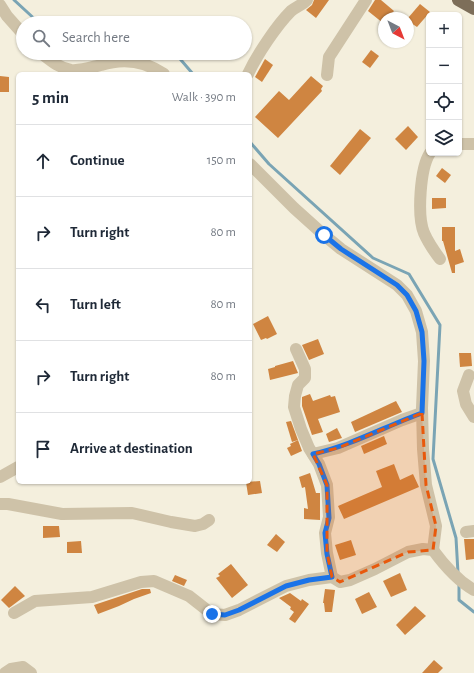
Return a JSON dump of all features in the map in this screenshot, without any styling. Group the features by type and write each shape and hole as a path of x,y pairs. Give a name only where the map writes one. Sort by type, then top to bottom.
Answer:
{"main road":[{"path":"458,0 474,9"}],"street":[{"path":"249,72 255,59 277,29 292,11 307,0"},
{"path":"326,75 329,56 366,0"},
{"path":"0,5 16,26"},
{"path":"50,60 56,65 71,70 85,69 106,63 133,61 155,68 161,72"},
{"path":"462,144 474,144"},
{"path":"428,156 422,179 421,215 423,232 440,259"},
{"path":"252,166 294,208 341,249 397,285 407,295 416,311 422,332 424,361 422,413 426,486 436,526 433,550 443,563 468,587 474,590"},
{"path":"296,349 305,369 305,378 298,385 294,407 301,429 319,464 327,485 329,518 325,533 327,554 332,577"},
{"path":"469,375 463,391 466,404 474,417"},
{"path":"313,454 338,448 402,420 422,413"},
{"path":"0,477 16,468"},
{"path":"0,504 8,504 62,514 132,513 195,526 203,524 209,520"},
{"path":"14,613 35,601 92,597 141,582 154,581 189,596 212,614 225,615 239,610 286,586 309,580 332,577 340,582 345,581 375,569 408,552 423,549 433,550"},
{"path":"5,673 11,669 23,667 31,673"}],"highlighted area":[{"path":"422,413 426,485 436,526 433,550 408,552 340,582 332,577 327,553 327,485 313,454 338,448"}],"building":[{"path":"314,0 329,0 316,18 306,10 312,5"},
{"path":"375,0 381,0 394,11 378,12 378,19 368,11"},
{"path":"420,4 430,12 426,12 426,17 417,27 414,25 413,12"},
{"path":"371,50 379,56 370,68 362,62"},
{"path":"265,59 273,65 262,82 255,77"},
{"path":"0,76 9,77 9,92 0,92"},
{"path":"311,76 323,86 321,89 322,91 278,138 255,117 279,91 289,100"},
{"path":"408,126 418,137 406,150 395,139"},
{"path":"360,129 371,138 340,175 330,166"},
{"path":"442,168 451,175 445,183 436,176"},
{"path":"432,198 446,198 446,208 432,209"},
{"path":"442,227 455,227 455,251 460,249 464,262 455,265 455,273 452,273 442,241"},
{"path":"268,316 277,334 261,340 253,324"},
{"path":"318,339 324,354 309,360 302,345"},
{"path":"459,353 471,353 472,366 460,367"},
{"path":"293,361 298,373 270,380 268,369"},
{"path":"310,394 313,401 330,395 331,397 335,396 340,412 318,419 323,432 312,435 302,406 302,397"},
{"path":"396,401 402,412 355,432 351,422"},
{"path":"291,421 298,440 292,442 286,422"},
{"path":"337,428 342,438 329,442 326,434"},
{"path":"384,436 387,444 364,454 361,446"},
{"path":"298,440 302,451 291,456 287,448 291,446 290,444"},
{"path":"394,464 400,480 413,474 419,487 344,519 338,506 382,487 376,471"},
{"path":"310,473 316,493 320,493 320,520 304,519 304,508 308,509 305,487 302,488 299,477"},
{"path":"260,481 262,493 248,495 246,484 252,484 252,482"},
{"path":"43,526 59,526 60,537 43,538"},
{"path":"276,534 285,542 277,552 267,545"},
{"path":"464,539 474,539 474,559 466,560"},
{"path":"351,540 356,555 340,560 335,545"},
{"path":"81,541 82,553 67,553 67,542"},
{"path":"231,564 248,585 232,598 216,578 220,576 218,574"},
{"path":"400,573 407,590 391,597 383,581"},
{"path":"175,575 187,580 184,586 172,581"},
{"path":"15,586 25,596 9,608 1,600"},
{"path":"142,589 150,589 151,593 98,614 94,605"},
{"path":"325,589 335,590 332,612 325,612 323,603"},
{"path":"369,592 377,607 362,614 355,599"},
{"path":"290,593 301,601 302,599 309,604 295,623 289,619 294,612 290,609 291,607 279,598"},
{"path":"415,606 426,616 405,635 396,625"},
{"path":"434,660 443,668 438,673 422,673"}],"waterway":[{"path":"14,0 31,16"},
{"path":"181,60 191,72"},
{"path":"252,144 269,164 373,258 409,274 440,325 433,459 456,538 458,573"},
{"path":"459,585 459,600 474,612"}],"route":[{"path":"212,614 225,615 239,610 286,586 309,580 332,577 327,554 325,533 329,518 327,485 319,464 313,454 338,448 370,433 422,413 424,361 422,332 416,311 407,295 397,285 341,249 324,235"}]}
